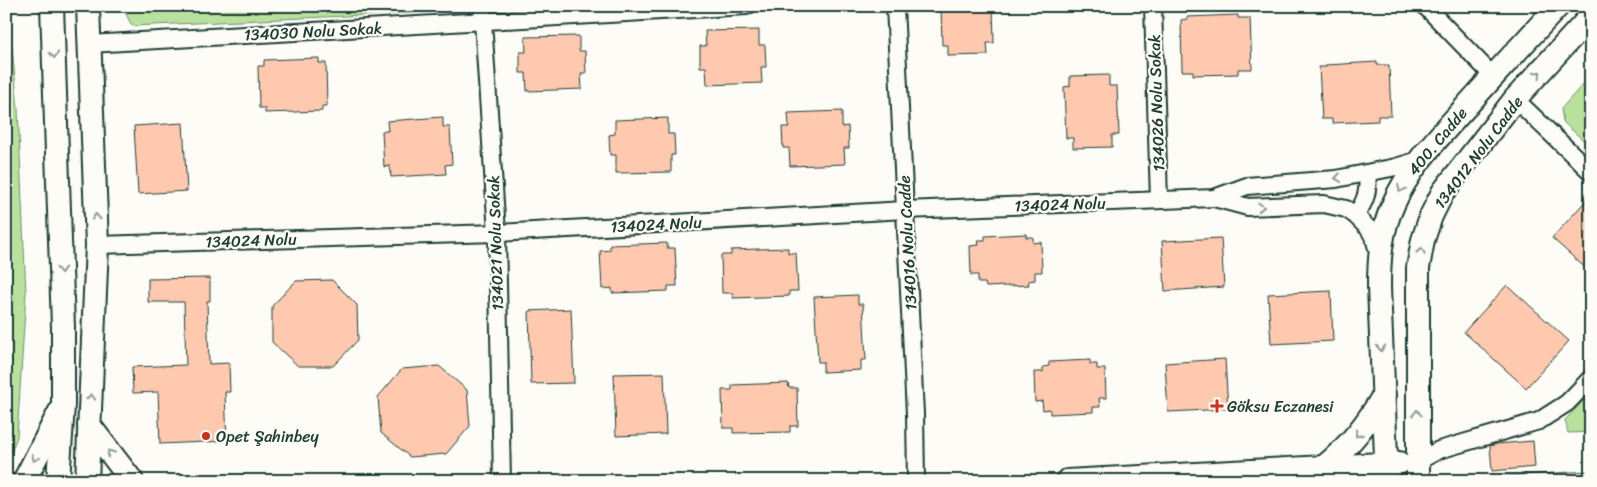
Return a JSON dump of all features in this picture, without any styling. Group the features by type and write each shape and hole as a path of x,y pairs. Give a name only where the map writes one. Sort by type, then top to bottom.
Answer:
{"main road":[{"path":"52,6 63,328 63,405 58,481"},
{"path":"86,481 97,245 88,6"},
{"name":"400. Cadde","path":"1386,472 1378,287 1379,258 1392,206 1405,180 1419,160 1558,6"},
{"name":"134012 Nolu Cadde","path":"1418,471 1418,268 1422,240 1431,216 1443,192 1515,99 1591,16"},
{"path":"1324,467 1357,436 1384,395"},
{"path":"24,481 63,405"},
{"path":"89,425 132,481"},
{"path":"1067,481 1324,467 1386,472 1418,471"}],"street":[{"name":"134030 Nolu Sokak","path":"90,44 482,14 747,6"},
{"name":"134016 Nolu Cadde","path":"895,6 906,210 916,481"},
{"name":"134026 Nolu Sokak","path":"1153,6 1158,200"},
{"path":"1425,6 1493,76"},
{"name":"134021 Nolu Sokak","path":"482,14 497,233 502,481"},
{"path":"1515,99 1591,172"},
{"name":"134024 Nolu","path":"1214,198 1247,186 1336,179 1419,160"},
{"path":"1355,215 1366,198 1368,190 1367,173"},
{"name":"134024 Nolu","path":"97,245 497,233 906,210 1214,198 1248,207 1324,204 1346,209 1370,229 1379,258"},
{"path":"1418,471 1439,450 1538,421 1567,402 1591,378"}],"green space":[{"path":"6,6 8,6 18,109 26,294 17,437 6,465"},
{"path":"126,6 560,6 132,26 126,14"},
{"path":"1591,75 1591,147 1563,122 1561,109"},
{"path":"1591,393 1591,432 1568,433 1565,420"}],"building":[{"path":"941,6 993,6 994,43 987,43 988,55 948,56 948,45 942,45"},
{"path":"1238,15 1238,18 1250,18 1252,69 1238,69 1238,74 1193,75 1193,71 1182,71 1181,20 1187,19 1187,17"},
{"path":"759,30 759,45 765,45 766,67 761,67 762,83 707,85 706,67 700,67 700,46 706,46 705,31"},
{"path":"579,36 579,51 585,51 586,73 581,73 582,89 527,91 526,73 520,73 520,52 526,52 525,37"},
{"path":"319,58 319,63 326,63 327,106 322,106 322,111 265,113 265,108 259,108 258,66 264,66 264,60"},
{"path":"1377,62 1377,65 1389,65 1391,116 1378,116 1378,121 1332,123 1332,119 1322,119 1319,67"},
{"path":"1109,75 1109,86 1117,86 1119,135 1112,135 1112,147 1073,148 1073,138 1066,138 1064,87 1070,86 1070,76"},
{"path":"842,111 842,127 848,126 849,148 844,148 845,164 790,166 789,148 783,148 782,127 789,127 788,113"},
{"path":"443,117 443,127 450,127 452,164 445,165 446,174 391,177 390,166 384,167 382,131 388,131 387,121"},
{"path":"668,118 668,134 674,134 675,155 671,155 671,172 616,173 616,155 610,155 609,135 615,134 615,120"},
{"path":"183,123 187,191 138,194 134,126"},
{"path":"1591,195 1591,273 1552,238"},
{"path":"1026,234 1026,237 1033,237 1033,243 1041,242 1042,272 1035,272 1035,280 1028,281 1029,285 986,287 985,283 978,283 978,275 971,275 970,246 979,245 978,240 985,240 985,236"},
{"path":"1221,238 1224,287 1165,291 1162,241"},
{"path":"667,243 667,248 675,248 677,286 668,286 668,291 612,293 612,288 602,289 600,251 610,250 610,245"},
{"path":"788,248 788,253 796,253 798,291 789,291 789,296 733,298 733,293 722,293 721,255 731,255 731,250"},
{"path":"210,278 210,301 207,301 209,364 229,363 230,392 225,392 227,441 160,444 158,392 133,393 132,367 186,365 184,302 148,302 148,279"},
{"path":"332,280 357,305 358,340 333,366 298,366 272,342 272,306 296,281"},
{"path":"1507,285 1569,341 1526,388 1464,332"},
{"path":"1331,291 1333,341 1271,344 1268,294"},
{"path":"858,295 858,304 863,304 866,360 861,360 861,370 823,372 823,362 818,362 814,297"},
{"path":"571,309 574,383 531,384 529,311"},
{"path":"1225,359 1228,409 1168,412 1165,363"},
{"path":"1090,360 1090,364 1097,364 1097,369 1105,369 1106,398 1099,398 1100,407 1093,407 1093,412 1050,414 1050,409 1043,410 1042,401 1035,402 1034,372 1043,372 1043,367 1049,366 1049,362"},
{"path":"439,366 467,390 470,426 446,454 410,457 381,433 378,397 402,369"},
{"path":"664,373 666,434 616,436 614,374"},
{"path":"788,383 789,388 797,388 798,426 790,426 790,432 733,433 733,428 723,428 722,390 732,390 732,385"},
{"path":"1533,441 1535,467 1492,471 1490,446"}],"tram line":[{"path":"1419,481 1591,471"},
{"path":"1585,481 1591,480"}],"place":[{"name":"Göksu Eczanesi","path":"1217,406"},
{"name":"Opet Şahinbey","path":"206,436"}]}
